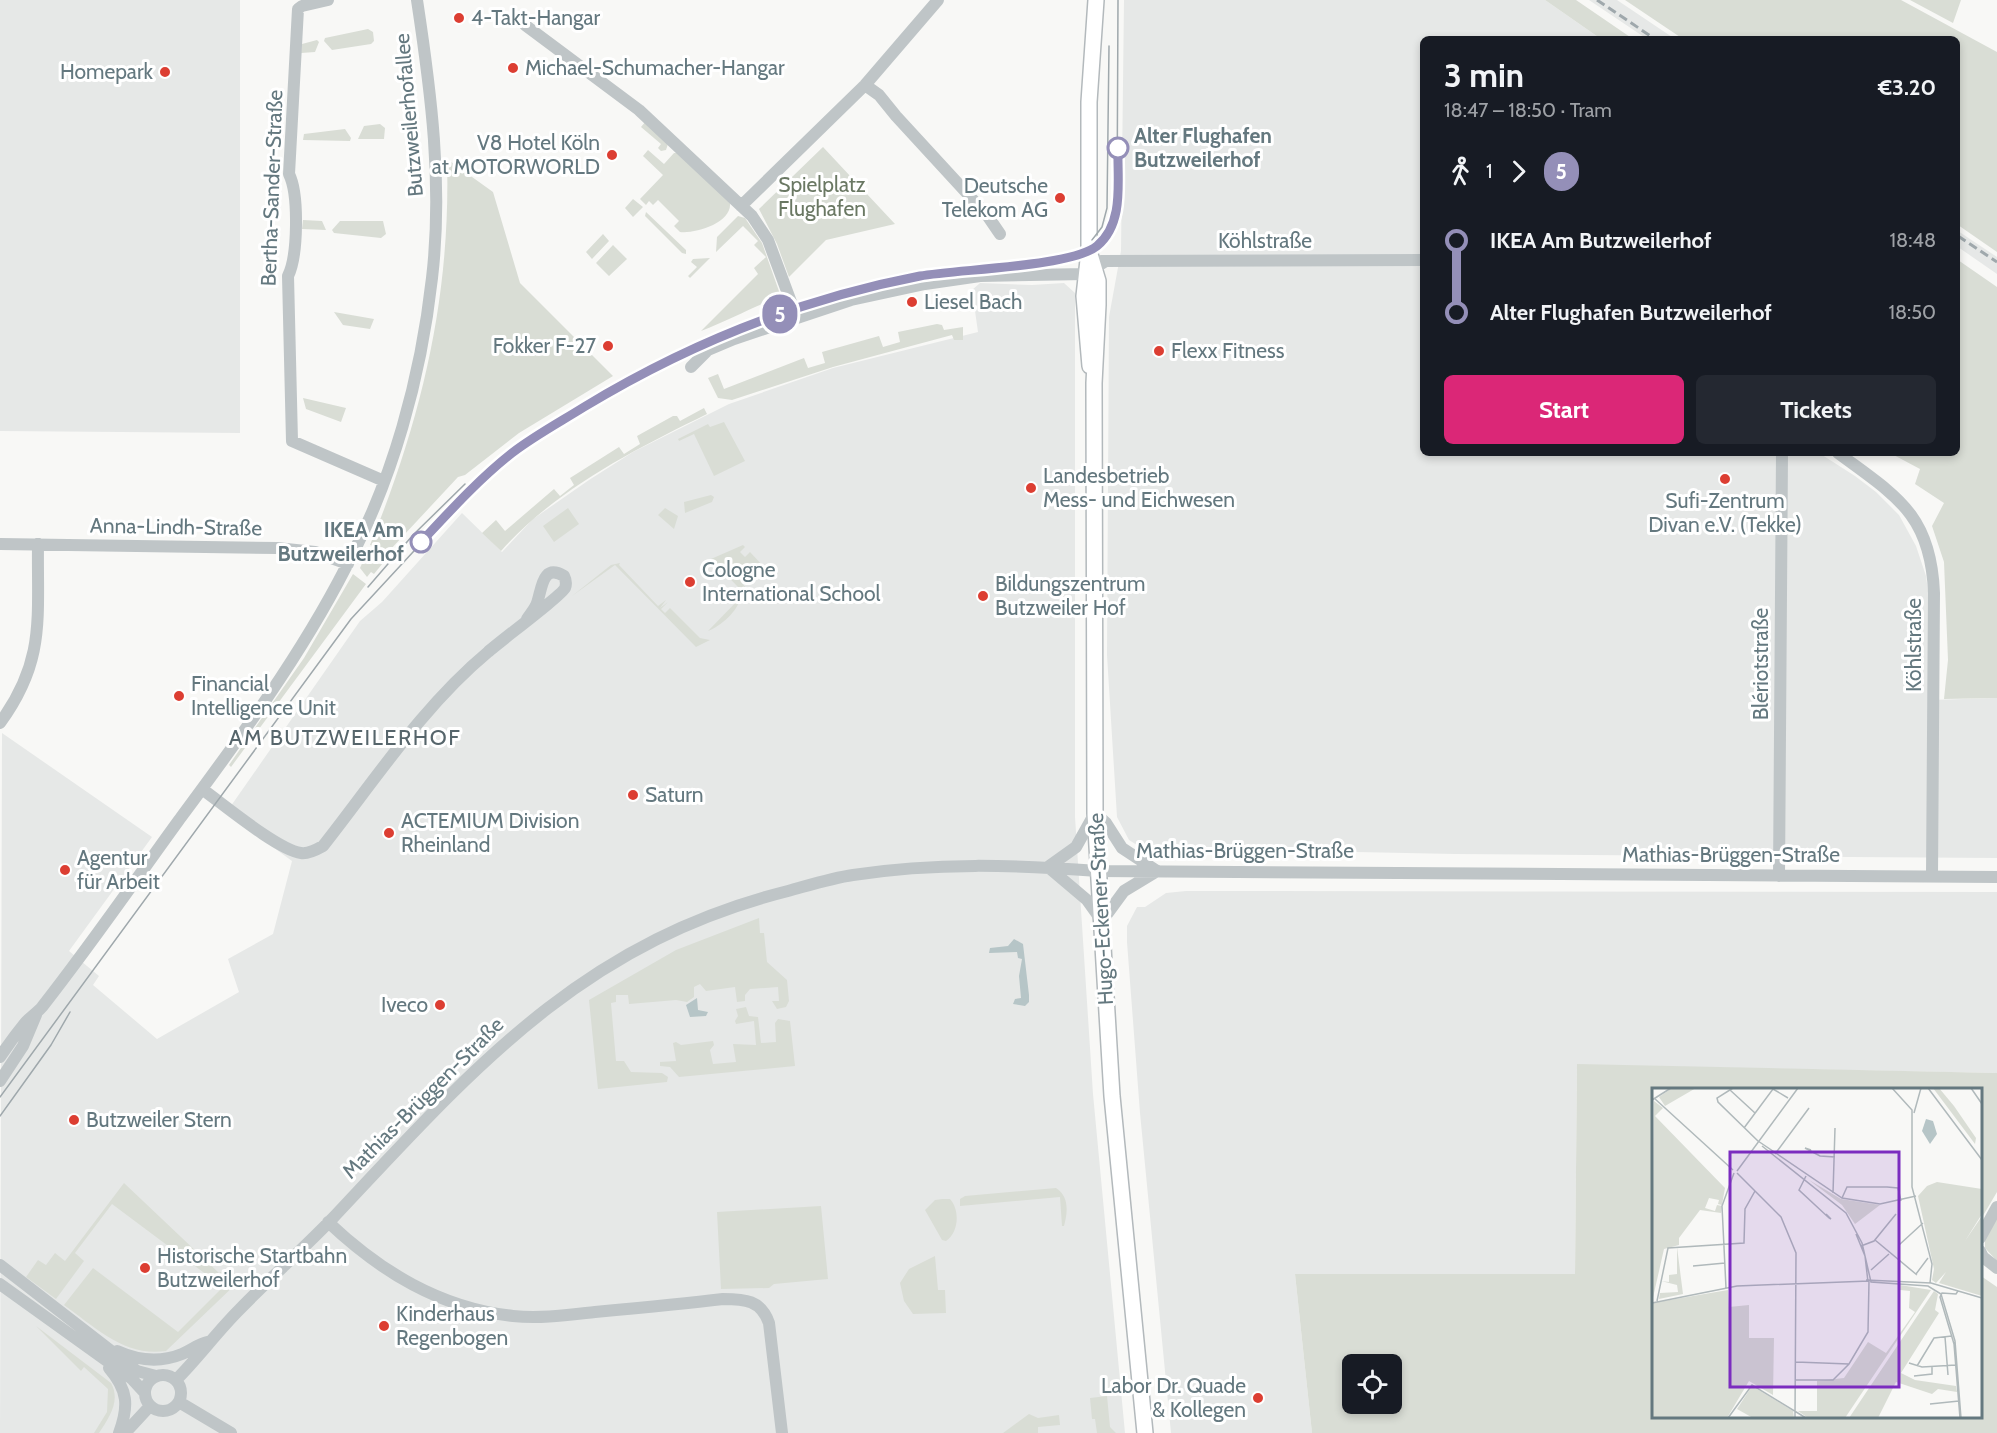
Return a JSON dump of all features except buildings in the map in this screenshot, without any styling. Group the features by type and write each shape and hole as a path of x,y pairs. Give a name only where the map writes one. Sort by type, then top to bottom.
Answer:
{"main road":[{"name":"Hugo-Eckener-Straße","path":"1096,0 1089,102 1091,277 1088,350 1094,383 1095,813 1112,1096 1145,1433"}],"street":[{"name":"Bertha-Sander-Straße","path":"328,0 298,9 289,174 296,190 293,262 288,276 292,441 384,481"},
{"name":"Butzweilerhofallee","path":"2,1049 36,1014 202,789 305,640 348,564 384,481 410,401 433,268 436,159 431,94 417,0"},
{"path":"741,206 868,88 938,0"},
{"path":"525,25 639,110 676,142 752,216 768,240 797,318"},
{"path":"868,88 878,107 896,116 987,215 1000,234"},
{"name":"Köhlstraße","path":"691,366 708,350 797,318 851,300 925,284 996,274 1091,277 1420,260"},
{"name":"Blériotstraße","path":"1779,876 1782,456"},
{"name":"Köhlstraße","path":"1842,456 1898,497 1908,508 1924,537 1930,556 1934,593 1932,876"},
{"name":"Anna-Lindh-Straße","path":"0,544 277,548 315,552 348,564"},
{"path":"0,723 21,694 34,655 38,544"},
{"path":"202,789 284,847 301,853 323,846 424,716 456,681 526,619"},
{"path":"1095,813 1106,822 1117,843 1158,871 1124,891 1102,921 1087,900 1048,867 1076,847 1095,813"},
{"name":"Mathias-Brüggen-Straße","path":"176,1380 209,1342 478,1066 520,1028 576,987 676,928 723,909 851,875 977,865 1098,871 1997,877"},
{"name":"Butzweilerhofallee","path":"0,1081 30,1033 36,1014"},
{"path":"2,1049 13,1062"},
{"path":"1982,1234 1997,1207"},
{"path":"328,1222 392,1275 421,1291 485,1312 515,1317 546,1317 723,1299 752,1302 766,1314 769,1323 782,1433"},
{"path":"1982,1254 1997,1268"},
{"path":"0,1265 137,1371 156,1376 170,1376 176,1380 181,1392 179,1402 164,1412 150,1406 144,1392 136,1383 0,1284"},
{"path":"103,1345 131,1357 150,1360 175,1356 209,1342"},
{"path":"86,1346 106,1364 124,1387 126,1405 119,1433"},
{"path":"144,1392 149,1380 156,1376"},
{"path":"179,1402 231,1433"},
{"path":"125,1433 150,1406"}],"shaded area":[{"path":"0,0 240,0 240,433 0,431"},
{"path":"1124,0 1545,0 1597,36 1420,36 1420,456 1824,456 1855,476 1876,492 1899,515 1916,546 1926,576 1929,599 1929,700 1997,698 1997,858 1455,854 1151,848 1137,845 1129,840 1117,817 1107,655 1109,317 1121,251"},
{"path":"1589,0 1617,0 1671,36 1643,36"},
{"path":"1960,232 1997,257 1997,274 1960,248"},
{"name":"AM BUTZWEILERHOF","path":"980,283 1032,285 1064,283 1075,293 1075,817 1093,1094 1125,1433 0,1433 2,733 152,837 69,951 99,976 93,985 157,1039 239,992 228,959 273,934 292,861 226,813 360,621 382,602 462,513 502,552 533,519 589,480 633,452 729,404 833,368 978,332 972,290"},
{"path":"1186,891 1997,892 1997,1073 1577,1065 1575,1275 1295,1274 1312,1433 1171,1433 1140,1113 1127,926 1137,907 1145,907 1166,893"},
{"path":"1014,939 1023,944 1029,995 1029,1002 1025,1006 1013,1004 1015,999 1021,998 1019,976 1022,959 1018,958 1017,952 989,953 990,948 1008,946"},
{"path":"697,998 698,1010 708,1012 706,1016 690,1017 686,1005"}],"green space":[{"path":"1545,0 1576,0 1629,36 1597,36"},
{"path":"1625,0 1901,0 1997,52 1997,252 1960,226 1960,36 1679,36"},
{"path":"1910,0 1961,0 1953,23"},
{"path":"368,29 373,32 374,41 371,44 332,50 324,41 325,38"},
{"path":"317,40 319,42 315,52 301,53 302,44"},
{"path":"646,121 668,144 666,150 661,151 658,148 661,144 641,127"},
{"path":"380,124 385,128 384,139 358,139 364,126"},
{"path":"345,129 351,138 350,141 303,140 304,134"},
{"name":"Spielplatz Flughafen","path":"823,147 895,224 826,240 789,277 777,244 759,209"},
{"path":"648,150 664,164 674,153 681,153 730,203 725,216 703,229 680,232 674,226 679,221 658,200 653,205 649,201 646,205 640,199 663,175 643,156"},
{"path":"447,159 493,192 520,283 613,376 519,433 465,475 458,477 390,550 370,545 405,450 430,356 444,259"},
{"path":"633,199 643,207 633,217 625,208"},
{"path":"646,212 686,250 686,254 682,253 645,216"},
{"path":"738,216 745,218 762,243 780,294 778,298 701,331 758,274 754,268 766,257 754,245 758,241 743,226 716,252 717,237"},
{"path":"303,220 322,221 326,230 302,229"},
{"path":"340,221 383,221 386,234 381,238 334,233 332,230"},
{"path":"603,234 609,241 592,259 586,252"},
{"path":"613,245 627,259 609,276 596,263"},
{"path":"710,258 690,278 688,276 697,267 691,262 693,259"},
{"path":"1960,261 1997,287 1997,698 1944,699 1948,660 1944,562 1932,526 1944,503 1915,484 1920,469 1896,456 1960,456"},
{"path":"334,312 374,319 370,329 343,325"},
{"path":"942,325 944,330 963,327 963,340 954,340 952,335 833,367 732,400 718,398 708,378 718,374 724,389 804,358 808,368 825,363 822,352 879,336 883,347 900,342 898,332"},
{"path":"303,398 346,408 341,422 306,409"},
{"path":"704,408 707,414 624,457 571,490 546,508 501,551 482,533 496,520 505,531 554,489 560,496 574,485 570,478 619,447 624,454 640,444 637,436 673,416 677,416 680,421"},
{"path":"724,422 745,461 714,476 694,434 679,441 678,439 708,424 710,427"},
{"path":"711,495 714,497 712,502 685,513 684,502"},
{"path":"568,508 579,524 554,542 543,526"},
{"path":"665,508 678,516 674,529 658,515"},
{"path":"743,545 745,547 740,552 745,557 750,552 766,569 760,565 742,583 746,588 738,587 711,559"},
{"path":"368,550 387,558 374,574 371,572 367,577 360,568"},
{"path":"620,563 619,565 658,606 666,600 660,608 668,602 661,609 665,613 670,608 700,638 710,640 696,647 615,565 572,596 611,565"},
{"path":"353,574 366,584 231,767 229,765 304,658"},
{"path":"740,598 728,618 708,631"},
{"path":"759,918 760,933 764,933 767,962 787,980 789,1001 786,1007 777,1009 772,1001 779,1001 778,987 750,989 745,995 745,1001 737,1002 735,987 706,991 700,984 694,987 694,997 687,1002 676,1000 629,1004 628,995 616,995 616,1002 611,1003 616,1061 624,1061 631,1072 662,1073 668,1077 667,1082 598,1089 589,1000 676,950"},
{"path":"746,1007 749,1016 758,1017 761,1043 776,1042 775,1023 778,1019 790,1021 795,1066 679,1077 670,1067 660,1066 660,1062 676,1061 673,1043 676,1042 681,1045 713,1041 714,1045 710,1050 713,1064 736,1062 733,1044 756,1045 754,1021 736,1024 735,1021 738,1016 736,1009"},
{"path":"1577,1064 1997,1073 1997,1192 1982,1217 1982,1088 1652,1088 1652,1418 1982,1418 1982,1277 1997,1287 1997,1433 1312,1433 1295,1274 1575,1274"},
{"path":"124,1183 219,1273 226,1269 239,1281 166,1351 137,1350 124,1345 64,1305 93,1268 178,1332 223,1287 112,1204 75,1253 84,1261 56,1299 26,1277 38,1260 46,1265 55,1253 65,1261"},
{"path":"1056,1188 1065,1200 1064,1226 1062,1226 1060,1197 960,1206 960,1199 965,1196"},
{"path":"950,1199 957,1215 954,1232 946,1241 942,1240 925,1210 935,1200"},
{"path":"821,1206 828,1279 774,1284 769,1288 721,1289 717,1212"},
{"path":"1997,1216 1997,1261 1985,1248 1985,1237"},
{"path":"935,1256 938,1290 945,1290 946,1313 913,1314 904,1301 900,1283 909,1269"},
{"path":"36,1326 111,1383 115,1396 114,1403 99,1433 94,1433 107,1412 108,1389 84,1367 81,1371"},
{"path":"1107,1396 1110,1427 1116,1433 1097,1433 1095,1419 1092,1419 1090,1398"},
{"path":"1029,1414 1038,1418 1059,1415 1060,1425 1038,1427 1038,1433 1003,1433"}],"tram line":[{"path":"0,1097 351,619 463,498 514,452 649,369 767,318 845,294 921,276 1080,255 1097,246 1106,237 1114,222 1117,207 1118,0"},
{"path":"1092,240 1102,227 1107,208 1109,46"},
{"name":"5","path":"421,542 489,472 514,452 601,397 649,369 692,348 767,318 844,294 921,276 1064,259 1089,251 1106,237 1114,222 1117,207 1118,148"},
{"path":"368,587 413,535 465,484"},
{"path":"0,1116 51,1045 70,1012"}],"railway":[{"path":"1597,0 1651,36"},
{"path":"1960,237 1997,262"}],"place":[{"name":"4-Takt-Hangar","path":"459,18"},
{"name":"Michael-Schumacher-Hangar","path":"513,68"},
{"name":"Homepark","path":"165,72"},
{"name":"Alter Flughafen Butzweilerhof","path":"1118,148"},
{"name":"V8 Hotel Köln at MOTORWORLD","path":"612,155"},
{"name":"Deutsche Telekom AG","path":"1060,198"},
{"name":"Liesel Bach","path":"912,302"},
{"name":"Fokker F-27","path":"608,346"},
{"name":"Flexx Fitness","path":"1159,351"},
{"name":"Sufi-Zentrum Divan e.V. (Tekke)","path":"1725,479"},
{"name":"Landesbetrieb Mess- und Eichwesen","path":"1031,488"},
{"name":"IKEA Am Butzweilerhof","path":"421,542"},
{"name":"Cologne International School","path":"690,582"},
{"name":"Bildungszentrum Butzweiler Hof","path":"983,596"},
{"name":"Financial Intelligence Unit","path":"179,696"},
{"name":"Saturn","path":"633,795"},
{"name":"ACTEMIUM Division Rheinland","path":"389,833"},
{"name":"Agentur für Arbeit","path":"65,870"},
{"name":"Iveco","path":"440,1005"},
{"name":"Butzweiler Stern","path":"74,1120"},
{"name":"Historische Startbahn Butzweilerhof","path":"145,1268"},
{"name":"Kinderhaus Regenbogen","path":"384,1326"},
{"name":"Labor Dr. Quade & Kollegen","path":"1258,1398"}],"district":[{"name":"AM BUTZWEILERHOF","path":"345,737"}]}
